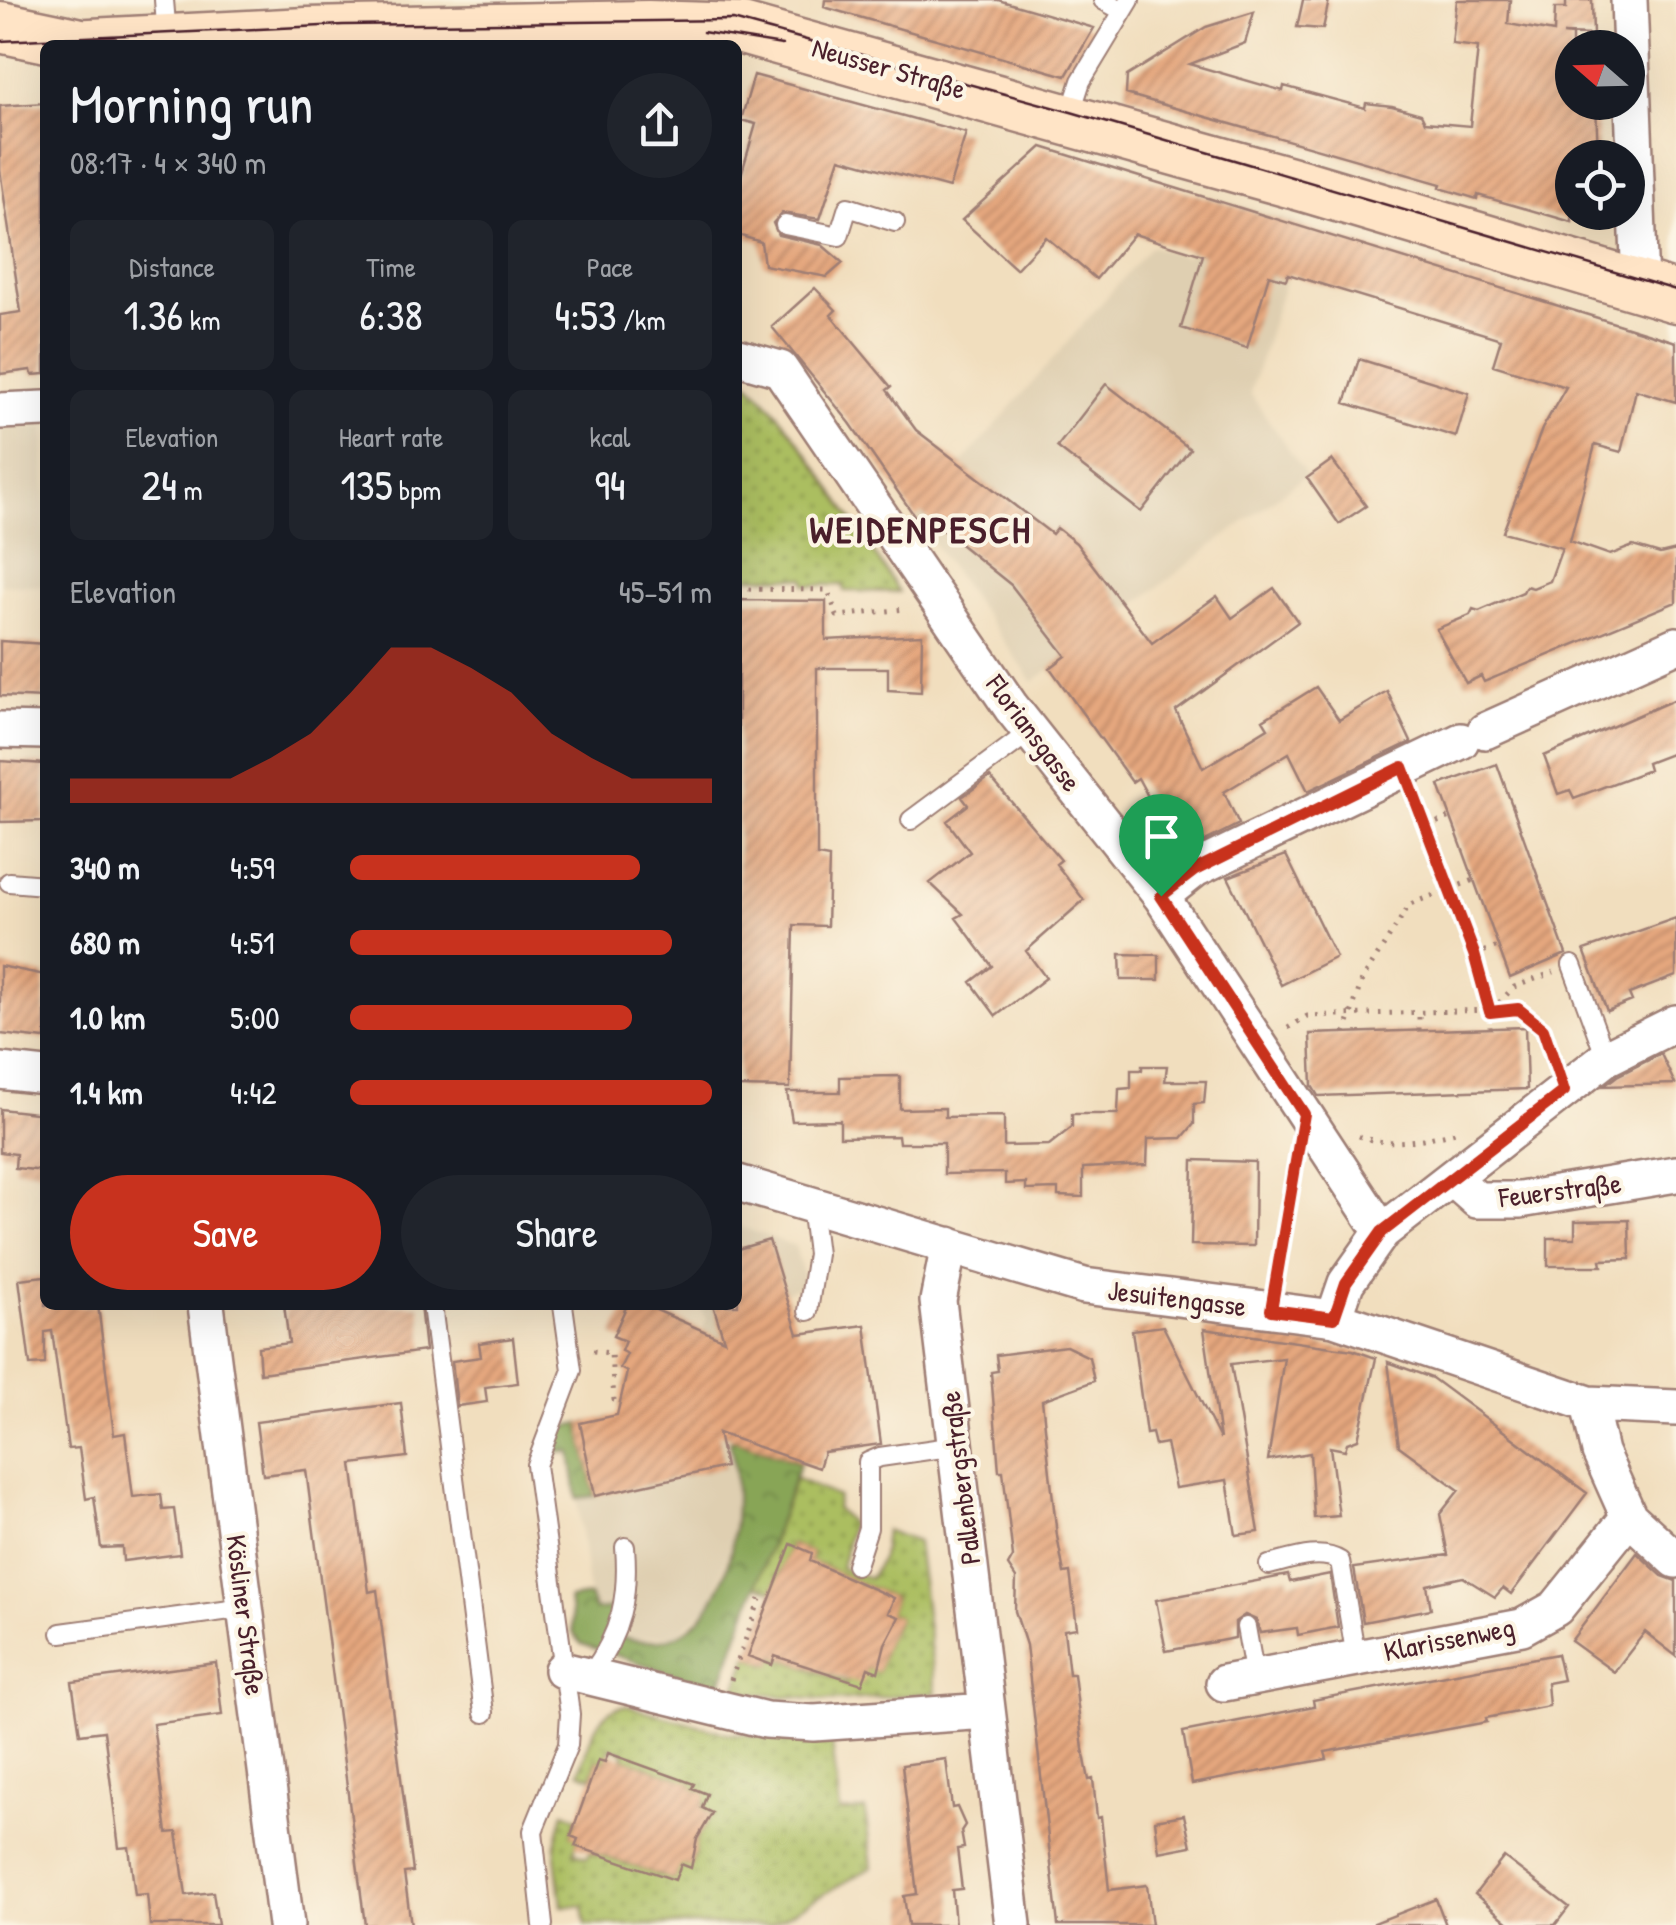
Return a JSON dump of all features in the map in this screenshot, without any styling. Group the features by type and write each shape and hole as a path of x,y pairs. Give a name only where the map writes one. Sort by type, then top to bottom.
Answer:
{"main road":[{"path":"326,33 394,0"},
{"name":"Neusser Straße","path":"53,40 165,19 326,33 557,24 725,30 1069,119 1658,291"}],"street":[{"path":"1629,0 1658,291"},
{"name":"Floriansgasse","path":"742,358 780,369 1031,732 1161,896 1382,1232"},
{"path":"0,411 40,409"},
{"path":"1161,896 1195,870 1403,767 1676,645"},
{"path":"0,730 40,731"},
{"path":"1334,1318 1346,1283 1382,1232 1606,1058 1676,1023"},
{"path":"0,1071 40,1075"},
{"name":"Feuerstraße","path":"1452,1178 1477,1200 1520,1200 1676,1174"},
{"name":"Jesuitengasse","path":"742,1184 1084,1286 1334,1318 1590,1404 1676,1408"},
{"name":"Pallenbergstraße","path":"949,1245 938,1301 1013,1925"},
{"name":"Kösliner Straße","path":"207,1310 286,1925"},
{"path":"1590,1404 1600,1452 1629,1518 1676,1560"},
{"name":"Klarissenweg","path":"1239,1680 1522,1627 1556,1608 1629,1518"},
{"path":"576,1672 719,1711 814,1723 987,1711"}],"lane":[{"path":"1069,119 1081,82 1127,5 1103,0"},
{"path":"785,225 839,236 848,207 895,222"},
{"path":"912,820 1031,732"},
{"path":"9,882 40,885"},
{"path":"1572,965 1606,1058"},
{"path":"808,1311 817,1254 811,1206"},
{"path":"433,1310 484,1713"},
{"path":"542,1925 532,1843 537,1817 568,1745 576,1672 536,1465 572,1370 565,1310"},
{"path":"856,1565 868,1528 868,1462 880,1456 956,1446"},
{"path":"576,1672 614,1636 626,1604 625,1547"},
{"path":"1270,1566 1310,1556 1340,1560 1356,1658"},
{"path":"61,1633 245,1608"},
{"path":"1239,1680 1246,1627"}],"path":[{"path":"742,589 828,590 836,616 904,610"},
{"path":"1403,767 1474,954 1490,1012 1490,1028"},
{"path":"1427,826 1451,817"},
{"path":"1345,1033 1362,980 1410,904 1474,880"},
{"path":"1474,954 1498,946"},
{"path":"1490,1012 1514,987 1572,965"},
{"path":"1260,1046 1307,1016 1518,1009 1543,1029 1564,1091"},
{"path":"1418,1030 1419,1014"},
{"path":"1271,1310 1304,1114 1371,1141 1423,1140 1500,1116 1525,1122"},
{"path":"570,1348 611,1353 614,1400 621,1401"},
{"path":"719,1711 760,1598"}],"shaded area":[{"path":"1205,195 1303,224 1250,393 1306,475 1033,682 915,518 1151,246 1186,257"},
{"path":"40,427 40,586 0,584 0,428"},
{"path":"742,1227 795,1246 806,1285 785,1292 735,1439 729,1441 737,1482 737,1528 710,1604 675,1635 626,1639 633,1612 618,1607 595,1609 589,1596 577,1498 594,1496 580,1423 639,1409 702,1332 706,1319 702,1310 742,1310"}],"green space":[{"path":"742,380 774,409 797,439 899,592 844,591 843,585 806,585 804,578 742,577"},
{"path":"580,1423 595,1496 577,1498 571,1452 550,1453 559,1428"},
{"path":"730,1441 800,1463 719,1689 581,1644 573,1632 569,1599 589,1596 595,1610 617,1608 609,1633 649,1641 680,1633 704,1613 721,1584 731,1549 736,1511"},
{"path":"795,1478 838,1497 836,1508 851,1524 841,1568 870,1578 882,1557 885,1530 917,1542 936,1693 835,1701 735,1692 748,1656 771,1665 775,1656 846,1682 868,1668 878,1671 885,1644 899,1618 888,1613 894,1598 810,1561 812,1553 791,1544 773,1591 756,1585"},
{"path":"628,1706 727,1733 832,1743 840,1812 865,1810 872,1867 769,1925 586,1925 583,1906 562,1906 555,1847 564,1812 577,1817 571,1835 578,1839 574,1852 587,1858 590,1852 674,1880 681,1864 691,1867 697,1839 712,1813 702,1808 706,1794 692,1788 693,1784 623,1758 625,1752 611,1747 605,1762 597,1760 591,1777 579,1772 600,1720 617,1708"}],"building":[{"path":"825,0 998,0 1094,28 1066,76 824,7"},
{"path":"1303,0 1329,0 1323,29 1297,27"},
{"path":"1457,0 1510,0 1508,24 1554,32 1555,8 1566,8 1566,0 1592,0 1593,30 1555,30 1555,120 1597,120 1597,140 1555,140 1555,217 1478,195 1477,199 1440,188 1441,184 1126,94 1127,76 1206,27 1254,12 1245,43 1190,64 1283,91 1284,86 1365,108 1366,103 1392,106 1421,114 1425,122 1470,126 1478,47 1452,44"},
{"path":"754,75 966,133 949,188 840,158 820,219 782,213 773,223 778,235 822,245 843,263 827,277 764,265 761,242 742,236 742,172 756,124 742,120"},
{"path":"40,103 40,374 32,375 31,370 0,374 0,315 21,312 0,170 0,106"},
{"path":"1042,147 1676,342 1676,402 1636,390 1621,452 1595,445 1570,541 1610,555 1633,546 1660,554 1676,550 1676,602 1484,682 1481,676 1466,683 1436,629 1470,615 1473,609 1479,611 1523,592 1526,586 1533,588 1550,581 1562,548 1503,532 1542,429 1566,387 1493,365 1501,339 1288,274 1286,280 1269,275 1247,348 1181,328 1203,255 1134,234 1096,279 1046,237 1016,269 962,220"},
{"path":"815,288 836,310 831,315 891,387 887,390 916,430 1052,534 1057,528 1076,543 1152,643 1217,596 1232,618 1274,588 1298,622 1176,711 1203,768 1268,728 1263,720 1316,687 1339,720 1387,691 1411,742 1308,791 1289,753 1224,792 1239,824 1179,854 1138,778 1132,782 1050,668 1066,656 1011,585 921,513 916,518 850,423 772,327"},
{"path":"1359,359 1469,393 1456,437 1345,403"},
{"path":"1106,384 1190,449 1141,512 1057,447"},
{"path":"1332,460 1366,506 1339,524 1307,478"},
{"path":"742,600 826,601 826,640 922,635 921,692 888,690 888,668 817,668 817,856 829,858 827,926 794,925 790,1088 742,1087"},
{"path":"0,641 40,644 40,698 0,696"},
{"path":"1676,699 1676,752 1647,763 1649,770 1574,798 1570,790 1558,794 1544,756"},
{"path":"0,761 40,764 40,821 0,822"},
{"path":"1497,764 1566,954 1510,978 1439,785"},
{"path":"990,777 1061,860 1056,864 1084,900 1026,951 1046,978 996,1016 971,982 992,966 956,918 963,914 930,883 970,852 947,821 968,805 962,797"},
{"path":"1286,855 1336,957 1281,985 1228,877"},
{"path":"1676,918 1676,976 1629,994 1632,1001 1607,1011 1584,950"},
{"path":"1120,954 1159,955 1159,980 1121,980"},
{"path":"0,966 40,974 40,1038 0,1034"},
{"path":"1525,1027 1527,1089 1318,1096 1312,1086 1310,1034"},
{"path":"1661,1054 1675,1084 1604,1086 1617,1076"},
{"path":"1142,1066 1167,1066 1165,1081 1206,1081 1204,1103 1194,1104 1194,1124 1182,1138 1148,1139 1147,1165 1083,1168 1083,1197 1058,1196 1058,1189 1026,1190 1026,1183 1005,1184 1005,1173 944,1174 944,1143 899,1143 898,1136 840,1137 840,1120 792,1121 787,1092 840,1092 840,1077 900,1076 900,1109 945,1108 945,1117 1004,1116 1004,1146 1049,1145 1072,1127 1072,1114 1118,1114 1119,1089 1131,1088 1131,1070 1142,1070"},
{"path":"0,1109 40,1113 40,1170 15,1168 16,1154 0,1152"},
{"path":"1193,1160 1255,1162 1254,1246 1191,1245"},
{"path":"1629,1220 1630,1259 1601,1260 1602,1266 1548,1266 1548,1238 1575,1238 1575,1221"},
{"path":"769,1240 798,1334 865,1325 881,1444 824,1452 819,1468 718,1433 725,1467 595,1496 580,1423 617,1415 627,1372 620,1368 627,1354 621,1351 625,1341 613,1336 625,1310 656,1310 724,1340 715,1310 742,1310 742,1248"},
{"path":"40,1277 40,1310 99,1310 114,1435 125,1433 133,1497 161,1494 163,1510 174,1509 180,1554 123,1561 122,1547 101,1548 94,1497 86,1499 79,1448 68,1449 52,1331 45,1332 45,1364 30,1365 19,1279"},
{"path":"285,1310 421,1310 425,1351 260,1373 258,1347 289,1343"},
{"path":"1163,1326 1220,1439 1204,1329 1353,1350 1376,1358 1358,1439 1347,1443 1345,1450 1330,1447 1339,1516 1314,1518 1310,1453 1268,1460 1284,1358 1231,1364 1259,1532 1236,1535 1227,1480 1175,1488 1166,1443 1155,1445 1152,1433 1146,1434 1132,1330"},
{"path":"513,1338 518,1383 485,1387 487,1402 457,1406 452,1361 481,1357 479,1343"},
{"path":"1066,1346 1089,1357 1094,1381 1042,1400 1057,1536 1064,1573 1070,1572 1077,1628 1064,1630 1069,1674 1074,1674 1083,1749 1089,1780 1093,1779 1097,1818 1101,1817 1109,1890 1147,1885 1152,1925 1058,1925 1026,1645 1015,1611 1016,1578 1008,1566 1013,1557 1003,1471 999,1471 991,1372 998,1371 996,1355"},
{"path":"1388,1362 1432,1378 1587,1493 1511,1594 1503,1588 1495,1597 1463,1577 1427,1585 1431,1609 1363,1622 1354,1568 1448,1555 1440,1514 1459,1490 1399,1446"},
{"path":"401,1403 407,1457 352,1464 369,1592 377,1590 413,1872 404,1873 411,1925 365,1925 306,1470 263,1475 256,1422"},
{"path":"791,1544 812,1553 810,1561 894,1598 888,1613 899,1617 885,1644 878,1672 868,1668 862,1684 775,1656 772,1665 748,1656"},
{"path":"1637,1553 1662,1576 1676,1581 1676,1656 1645,1632 1614,1672 1571,1641"},
{"path":"1330,1574 1338,1627 1298,1635 1297,1628 1260,1633 1256,1620 1245,1615 1235,1622 1235,1638 1166,1651 1156,1600 1288,1575 1290,1582"},
{"path":"1557,1654 1563,1680 1547,1683 1549,1706 1486,1718 1487,1722 1325,1752 1327,1759 1192,1784 1183,1732 1314,1706 1313,1700"},
{"path":"216,1663 222,1715 153,1724 167,1833 177,1832 186,1895 213,1892 218,1925 150,1925 147,1894 135,1895 129,1847 119,1848 104,1731 80,1734 72,1682"},
{"path":"608,1753 694,1784 692,1788 707,1794 702,1808 712,1813 697,1839 691,1868 681,1864 675,1880 575,1846 578,1839 571,1836 598,1760 605,1762"},
{"path":"946,1759 952,1808 957,1807 965,1825 961,1831 964,1848 957,1849 962,1889 952,1890 955,1925 908,1925 904,1896 917,1894 902,1765"},
{"path":"1184,1815 1191,1846 1159,1852 1155,1820"},
{"path":"1504,1857 1569,1907 1555,1925 1511,1925 1475,1894"},
{"path":"1436,1899 1446,1925 1374,1925 1374,1923"}],"tram line":[{"path":"0,41 343,25 733,20 1071,112 1676,290"},
{"path":"703,32 782,45"}],"district":[{"name":"WEIDENPESCH","path":"921,529"}],"route":[{"path":"1403,767 1474,954 1490,1012 1518,1009 1543,1029 1564,1091 1382,1232 1346,1283 1334,1318 1271,1310 1304,1114 1161,896 1195,870 1403,767"}]}
